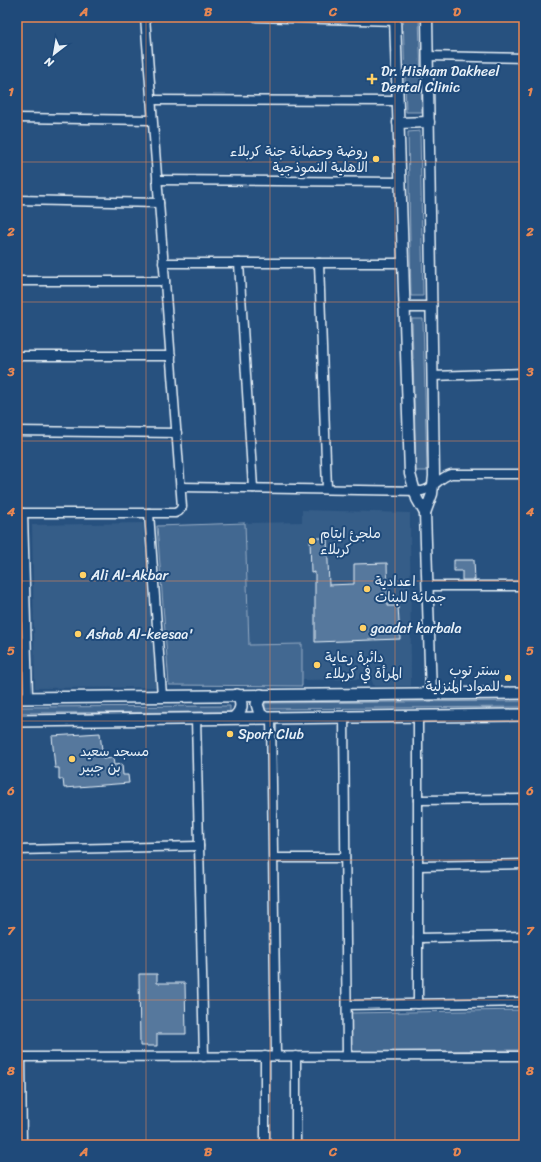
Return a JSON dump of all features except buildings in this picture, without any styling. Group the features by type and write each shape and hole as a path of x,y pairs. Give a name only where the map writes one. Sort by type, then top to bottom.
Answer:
{"main road":[{"path":"22,697 524,693"},
{"path":"235,717 241,709 242,704 237,695"},
{"path":"261,695 257,704 260,714 267,717"},
{"path":"17,721 524,714"}],"street":[{"path":"22,697 20,513 175,513 179,511 182,504 145,17"},
{"path":"256,17 395,19 410,474 414,491 426,513"},
{"path":"427,17 433,486 426,513 431,694"},
{"path":"427,56 524,58"},
{"path":"151,100 397,101"},
{"path":"17,118 152,120"},
{"path":"398,123 428,122"},
{"path":"157,180 400,182"},
{"path":"17,200 159,203"},
{"path":"163,263 403,263"},
{"path":"239,263 253,488"},
{"path":"319,263 327,489"},
{"path":"17,281 165,281"},
{"path":"404,307 431,307"},
{"path":"17,356 171,356"},
{"path":"432,376 524,373"},
{"path":"17,431 176,433"},
{"path":"181,486 414,491 426,490 433,486 441,478 452,474 524,474"},
{"path":"149,513 162,696"},
{"path":"428,586 524,586"},
{"path":"344,716 347,1056"},
{"path":"418,716 418,1004"},
{"path":"267,717 274,858 276,1056"},
{"path":"196,718 204,1057"},
{"path":"418,800 524,799"},
{"path":"17,850 199,846"},
{"path":"274,858 346,858"},
{"path":"418,866 524,864"},
{"path":"418,938 524,936"},
{"path":"346,1005 524,1002"},
{"path":"265,1056 265,1145"},
{"path":"296,1056 296,1145"},
{"path":"22,1145 19,1057 524,1056"}],"shaded area":[{"path":"403,17 419,17 422,112 406,112"},
{"path":"420,131 423,296 411,296 408,132"},
{"path":"412,319 423,319 427,471 416,471"},
{"path":"302,510 410,513 411,686 374,686 371,679 302,680 302,644 249,645 245,523 302,522"},
{"path":"143,523 156,687 35,688 32,525"},
{"path":"245,523 249,645 302,644 302,686 169,685 157,526"},
{"path":"17,609 20,688 17,688"},
{"path":"524,701 524,707 265,709 265,703"},
{"path":"230,706 230,712 17,713 17,707"},
{"path":"524,1010 524,1050 350,1052 350,1013"}],"place":[{"name":"Dr. Hisham Dakheel Dental Clinic","path":"372,79"},
{"name":"روضة وحضانة جنة كربلاء الاهلية النموذجية","path":"376,159"},
{"name":"ملجئ ايتام كربلاء","path":"312,541"},
{"name":"Ali Al-Akbar","path":"83,575"},
{"name":"اعدادية جمانة للبنات","path":"367,589"},
{"name":"gaadat karbala","path":"363,628"},
{"name":"Ashab Al-keesaa'","path":"78,634"},
{"name":"دائرة رعاية المرأة في كربلاء","path":"317,665"},
{"name":"سنتر توب للمواد المنزلية","path":"508,678"},
{"name":"Sport Club","path":"230,734"},
{"name":"مسجد سعيد بن جبير","path":"72,759"}]}
